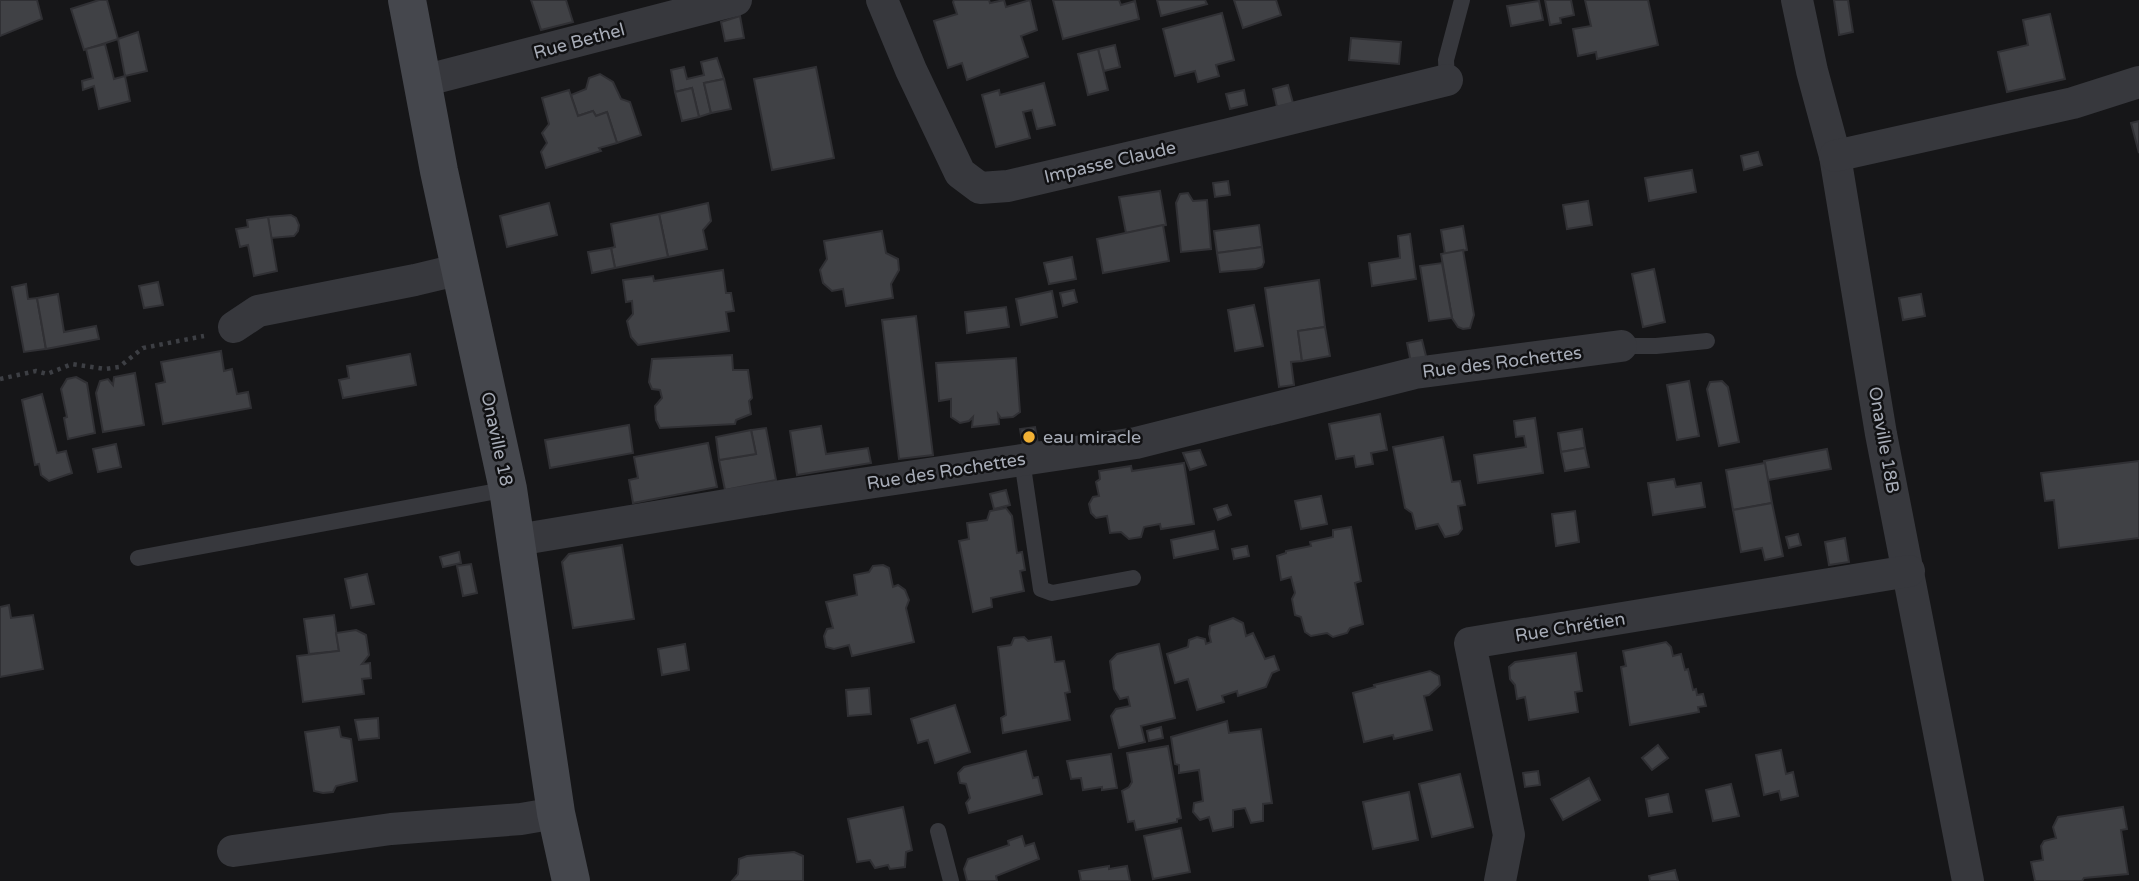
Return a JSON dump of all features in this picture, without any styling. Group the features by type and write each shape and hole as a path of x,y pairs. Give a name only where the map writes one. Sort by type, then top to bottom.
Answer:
{"street":[{"name":"Onaville 18","path":"407,0 439,171 508,489 556,813 571,881"},
{"name":"Rue Bethel","path":"423,81 736,0"},
{"name":"Impasse Claude","path":"882,0 911,70 960,173 980,188 1008,186 1216,138 1447,80"},
{"name":"Onaville 18B","path":"1797,0 1812,71 1835,156 1881,434 1968,881"},
{"path":"1835,156 2073,103 2139,82"},
{"path":"234,327 258,311 461,269"},
{"name":"Rue des Rochettes","path":"517,540 787,495 1136,443 1415,373 1621,346"},
{"name":"Rue Chrétien","path":"1500,881 1509,835 1470,643 1909,571"},
{"path":"233,851 391,829 522,819 556,813"}],"lane":[{"path":"1447,80 1446,61 1462,0"},
{"path":"1621,346 1707,341"},
{"path":"1022,460 1041,589 1052,593 1133,578"},
{"path":"138,558 508,489"},
{"path":"938,831 951,881"}],"path":[{"path":"0,379 36,371 47,374 72,364 105,369 119,367 143,348 187,341 234,327"}],"building":[{"path":"0,0 37,0 42,19 0,36"},
{"path":"107,0 118,39 84,50 71,9"},
{"path":"531,0 566,0 573,22 541,30"},
{"path":"954,0 989,0 990,3 1004,0 1006,7 1030,0 1037,30 1021,36 1028,57 967,80 962,63 948,68 934,21 957,14"},
{"path":"1053,0 1119,0 1121,5 1135,1 1139,19 1063,39"},
{"path":"1157,0 1205,0 1207,4 1161,16"},
{"path":"1234,0 1276,0 1281,15 1243,28"},
{"path":"1545,0 1571,0 1574,15 1560,18 1561,23 1550,25"},
{"path":"1585,0 1648,0 1658,45 1597,59 1596,52 1578,56 1573,29 1591,26"},
{"path":"1834,0 1848,0 1853,32 1839,35"},
{"path":"1539,1 1543,20 1511,26 1507,6"},
{"path":"1222,13 1234,60 1216,65 1219,76 1198,82 1195,71 1175,76 1163,29"},
{"path":"2050,14 2065,79 2007,92 1998,52 2028,45 2023,20"},
{"path":"740,16 744,38 725,41 721,22"},
{"path":"138,32 147,71 125,76 118,39"},
{"path":"1351,38 1401,42 1399,64 1349,60"},
{"path":"105,44 114,79 125,76 130,101 99,109 94,86 83,90 82,81 93,78 86,49"},
{"path":"1115,45 1120,67 1104,71 1098,49"},
{"path":"1098,49 1108,90 1088,95 1078,54"},
{"path":"717,58 724,79 704,83 711,113 699,117 692,88 675,92 671,70 684,67 687,79 704,75 701,62"},
{"path":"816,67 834,158 772,170 754,79"},
{"path":"600,74 613,82 621,99 630,102 641,135 617,143 607,112 596,116 593,111 578,116 571,95 586,89 589,78"},
{"path":"724,79 731,109 711,113 704,83"},
{"path":"1044,83 1055,125 1037,129 1032,110 1023,112 1030,138 996,147 982,95 999,90 1000,95"},
{"path":"1288,85 1293,103 1277,107 1273,89"},
{"path":"692,88 699,117 682,121 675,92"},
{"path":"569,90 578,116 593,111 596,116 607,112 617,143 599,148 601,151 546,168 541,152 547,143 542,133 549,124 542,98"},
{"path":"1244,90 1247,105 1230,109 1226,94"},
{"path":"2139,121 2139,153 2131,123"},
{"path":"1758,152 1762,165 1744,170 1741,156"},
{"path":"1692,170 1696,192 1649,201 1645,178"},
{"path":"1228,181 1230,195 1215,197 1213,183"},
{"path":"1160,191 1166,225 1126,233 1119,197"},
{"path":"1188,193 1193,201 1207,200 1211,249 1181,252 1176,203 1180,194"},
{"path":"1588,201 1592,225 1567,229 1563,205"},
{"path":"549,203 557,235 507,247 500,216"},
{"path":"708,203 711,221 703,230 707,249 668,257 659,214"},
{"path":"659,214 668,257 615,268 611,248 615,247 611,224"},
{"path":"291,215 299,225 294,236 271,238 268,217"},
{"path":"268,217 277,271 254,276 248,245 240,247 236,229 248,227 247,220"},
{"path":"1163,225 1169,261 1103,273 1097,239"},
{"path":"1259,225 1262,247 1217,253 1214,231"},
{"path":"1463,226 1467,250 1445,254 1441,230"},
{"path":"882,231 886,253 898,259 899,270 891,284 893,298 846,306 843,289 832,291 823,283 820,270 827,259 824,241"},
{"path":"1410,234 1416,279 1372,286 1369,263 1400,258 1398,236"},
{"path":"1262,247 1262,267 1220,272 1217,253"},
{"path":"611,248 615,268 592,273 588,252"},
{"path":"1463,250 1474,315 1470,328 1463,329 1458,327 1452,318 1441,254"},
{"path":"1072,257 1076,279 1049,284 1044,263"},
{"path":"1442,263 1452,318 1429,321 1420,266"},
{"path":"1654,269 1665,322 1643,327 1632,274"},
{"path":"723,270 726,293 731,293 734,311 726,312 729,331 638,345 631,337 627,321 633,314 632,301 626,302 623,280 653,276 654,281"},
{"path":"1319,280 1325,327 1298,331 1302,361 1291,362 1294,385 1279,387 1265,288"},
{"path":"158,282 163,305 144,308 139,286"},
{"path":"26,284 28,299 37,298 46,349 24,352 12,287"},
{"path":"1074,290 1077,302 1063,306 1060,293"},
{"path":"1052,291 1057,317 1021,325 1016,299"},
{"path":"58,294 64,332 96,326 99,339 46,349 37,298"},
{"path":"1921,294 1925,316 1903,320 1899,298"},
{"path":"1254,305 1263,346 1235,351 1228,310"},
{"path":"1006,307 1009,327 967,333 965,312"},
{"path":"916,316 933,455 899,459 882,320"},
{"path":"1325,327 1330,356 1302,361 1298,331"},
{"path":"1422,340 1427,360 1411,363 1407,343"},
{"path":"221,351 224,371 232,369 237,394 248,392 251,408 163,424 156,384 165,382 161,362"},
{"path":"410,354 416,385 343,398 339,380 349,378 347,366"},
{"path":"732,355 733,370 748,370 751,414 736,420 735,424 660,428 656,420 655,406 662,398 660,390 652,389 649,382 652,359"},
{"path":"1016,358 1020,412 1013,417 1001,418 998,414 999,424 972,427 973,417 960,423 951,417 951,399 939,401 936,363"},
{"path":"135,373 144,425 103,432 96,393 100,381 108,379 113,385 114,377"},
{"path":"76,377 87,383 95,433 68,439 61,389 67,379"},
{"path":"1689,381 1699,436 1677,440 1667,385"},
{"path":"1722,381 1728,387 1739,442 1719,446 1707,389 1710,382"},
{"path":"42,394 57,453 66,451 72,473 49,481 41,475 39,464 35,465 22,400"},
{"path":"1380,414 1387,450 1371,453 1373,464 1356,467 1354,456 1336,459 1329,424"},
{"path":"1535,418 1543,473 1478,483 1474,455 1526,447 1524,436 1516,437 1514,421"},
{"path":"629,425 633,453 550,468 545,440"},
{"path":"821,426 826,454 868,448 871,463 797,475 790,431"},
{"name":"eau miracle","path":"1035,427 1038,444 1023,446 1020,429"},
{"path":"766,428 776,480 725,490 719,460 756,454 751,430"},
{"path":"1582,429 1585,448 1561,452 1558,433"},
{"path":"751,430 756,454 719,460 716,437"},
{"path":"1443,437 1452,482 1460,481 1465,505 1458,506 1462,529 1458,534 1445,537 1438,524 1416,529 1412,513 1405,508 1393,447"},
{"path":"708,443 717,487 633,503 629,480 638,478 634,457"},
{"path":"116,444 121,467 98,472 93,449"},
{"path":"1585,448 1589,467 1565,471 1561,452"},
{"path":"1827,449 1831,469 1768,480 1764,461"},
{"path":"1200,450 1206,465 1190,470 1183,453"},
{"path":"2139,461 2139,538 2059,548 2054,500 2045,501 2041,473"},
{"path":"1184,463 1194,524 1161,529 1160,524 1144,527 1141,537 1129,539 1121,532 1110,533 1107,516 1096,518 1091,513 1089,504 1093,497 1099,496 1096,482 1100,479 1099,471 1131,466 1132,471"},
{"path":"1765,463 1772,503 1733,510 1726,470"},
{"path":"1674,479 1676,487 1701,483 1705,507 1653,515 1648,483"},
{"path":"1006,490 1010,505 994,509 990,494"},
{"path":"1321,496 1327,524 1301,529 1295,501"},
{"path":"1772,503 1783,556 1765,560 1762,548 1741,552 1733,510"},
{"path":"1227,505 1231,515 1218,520 1214,509"},
{"path":"1006,508 1012,516 1017,553 1022,552 1025,570 1020,571 1024,591 991,598 992,607 973,612 959,541 969,539 967,523 987,520 990,511"},
{"path":"1575,511 1579,542 1556,546 1552,514"},
{"path":"1351,527 1361,581 1355,583 1363,624 1333,637 1327,633 1311,636 1305,632 1301,617 1295,615 1292,599 1295,593 1291,577 1281,580 1277,556 1286,551 1311,546 1310,542 1333,537 1333,530"},
{"path":"1214,531 1218,549 1174,558 1171,540"},
{"path":"1798,534 1801,545 1789,548 1786,537"},
{"path":"1845,538 1849,562 1829,565 1825,542"},
{"path":"622,545 634,619 573,628 562,562 569,554"},
{"path":"1247,546 1249,556 1234,559 1232,549"},
{"path":"459,552 461,563 443,567 440,557"},
{"path":"471,564 477,593 463,596 457,566"},
{"path":"883,565 889,568 893,587 898,585 905,590 909,600 906,608 914,642 852,656 849,645 834,649 826,647 824,636 827,629 833,628 826,602 857,595 854,575 869,572 873,566"},
{"path":"367,574 374,604 351,608 345,579"},
{"path":"9,605 11,618 33,615 43,669 0,677 0,607"},
{"path":"334,615 339,651 309,654 304,619"},
{"path":"1233,618 1243,623 1246,636 1253,633 1265,659 1274,656 1279,670 1272,673 1266,687 1238,696 1237,691 1222,696 1224,702 1197,710 1188,679 1175,683 1167,654 1188,647 1189,640 1197,637 1205,639 1206,644 1211,642 1210,626"},
{"path":"356,630 366,635 369,655 362,664 370,663 371,678 362,679 364,694 303,702 297,656 339,651 336,633"},
{"path":"1024,637 1028,641 1051,637 1055,662 1064,661 1070,692 1065,693 1070,720 1003,733 1001,718 1006,715 998,647 1011,645 1014,638"},
{"path":"1666,642 1671,647 1673,656 1681,654 1693,690 1696,689 1697,695 1703,694 1706,706 1698,707 1699,712 1630,725 1621,667 1626,666 1623,651"},
{"path":"685,644 689,670 662,675 658,649"},
{"path":"1159,644 1175,718 1141,726 1145,742 1119,748 1111,716 1116,709 1130,706 1128,697 1120,699 1114,689 1110,661 1117,654"},
{"path":"1576,653 1582,691 1575,692 1578,712 1529,720 1525,697 1517,699 1509,667 1515,662"},
{"path":"1430,671 1439,676 1440,685 1424,696 1432,730 1394,739 1393,735 1364,742 1353,693"},
{"path":"869,688 871,714 848,716 846,690"},
{"path":"955,705 970,752 935,763 928,740 918,743 911,719"},
{"path":"378,718 379,738 359,740 355,720"},
{"path":"1227,721 1229,733 1261,729 1272,803 1263,804 1263,821 1251,823 1245,808 1233,810 1233,827 1213,831 1209,817 1200,820 1193,812 1194,803 1203,801 1199,770 1179,773 1171,737"},
{"path":"339,727 341,737 351,739 357,781 336,786 333,792 314,791 305,732"},
{"path":"1161,727 1163,738 1149,741 1147,731"},
{"path":"1658,745 1668,758 1652,770 1642,758"},
{"path":"1168,746 1181,818 1177,819 1177,822 1136,830 1134,821 1128,822 1122,791 1132,782 1127,753"},
{"path":"1781,750 1786,774 1793,772 1798,796 1781,800 1779,791 1764,795 1756,755"},
{"path":"1026,751 1033,778 1038,777 1042,794 969,813 966,803 970,798 966,784 960,783 958,773 964,767"},
{"path":"1111,754 1117,788 1083,790 1081,778 1071,779 1067,761"},
{"path":"1538,771 1540,785 1525,787 1523,773"},
{"path":"1460,774 1473,827 1432,837 1419,784"},
{"path":"1589,778 1600,800 1563,820 1551,799"},
{"path":"1731,784 1739,816 1713,821 1706,790"},
{"path":"1409,792 1418,840 1373,849 1363,802"},
{"path":"1668,794 1672,812 1649,816 1646,799"},
{"path":"903,807 912,850 906,852 905,867 890,869 888,865 875,868 870,860 857,862 848,819"},
{"path":"2123,807 2127,829 2121,830 2128,874 2084,878 2082,881 2035,881 2031,862 2043,860 2041,846 2044,841 2056,838 2053,827 2058,817"},
{"path":"1181,828 1190,872 1153,879 1144,836"},
{"path":"1022,836 1025,846 1034,843 1039,859 996,876 997,881 967,881 964,869 968,859 1009,845 1008,841"},
{"path":"794,852 803,856 803,881 732,881 738,874 739,859"},
{"path":"1109,866 1109,869 1127,866 1130,881 1081,881 1079,871"},
{"path":"1675,870 1678,881 1650,881 1649,876"}],"place":[{"name":"eau miracle","path":"1029,437"}]}
